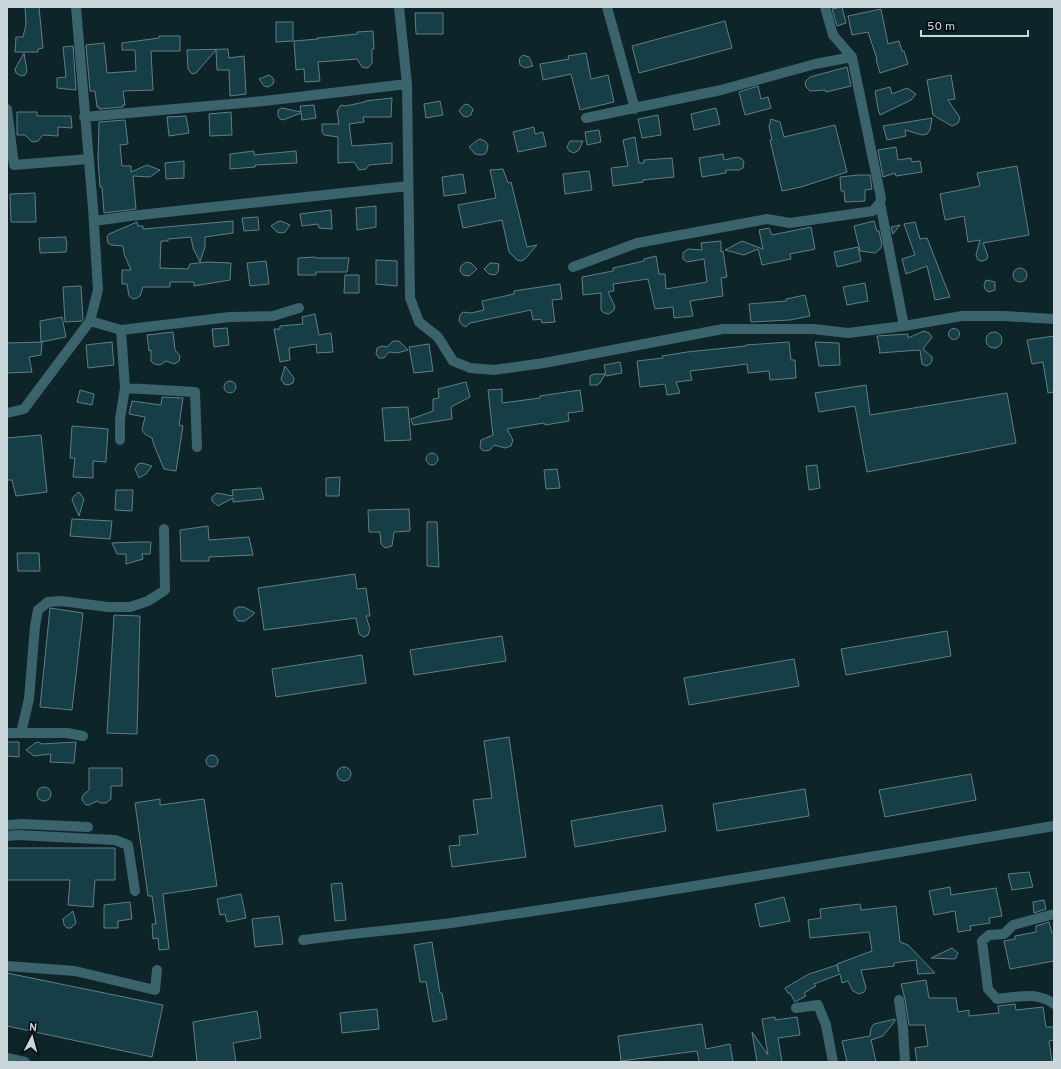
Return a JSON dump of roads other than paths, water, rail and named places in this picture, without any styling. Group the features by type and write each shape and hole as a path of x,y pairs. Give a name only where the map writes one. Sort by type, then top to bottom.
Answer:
{"street":[{"path":"7,413 24,409 90,321 98,290 94,221 84,117 76,7"},
{"path":"399,7 407,84 410,298 419,322 438,337 454,361 470,368 494,370 544,363 723,329 813,329 848,333 904,326 962,316 1003,316 1054,319"},
{"path":"607,7 635,109"},
{"path":"825,7 833,35 852,57 881,198 880,202 904,326"},
{"path":"586,118 635,109 720,90 815,64 852,57"},
{"path":"84,117 264,101 407,84"},
{"path":"7,109 14,165 89,159"},
{"path":"94,221 408,186"},
{"path":"573,267 637,243 767,219 790,223 873,211 880,202"},
{"path":"90,321 121,330 230,317 273,316 298,308"},
{"path":"120,440 120,419 125,388 121,330"},
{"path":"125,388 195,392 197,447"},
{"path":"21,733 29,699 34,626 38,610 48,602 62,601 108,607 130,607 148,601 165,590 164,529"},
{"path":"7,733 67,733 83,736"},
{"path":"7,825 22,824 88,827"},
{"path":"303,940 501,916 1054,826"},
{"path":"7,836 18,835 115,840 128,846 135,891"},
{"path":"1054,914 1013,925 1004,934 989,934 982,941 988,989 998,999 1036,995 1049,1000 1054,1004"},
{"path":"7,966 75,971 155,990 157,970"},
{"path":"899,1000 903,1028 905,1062"},
{"path":"796,1008 818,1005 826,1025 833,1062"},
{"path":"7,1058 25,1062"}]}
